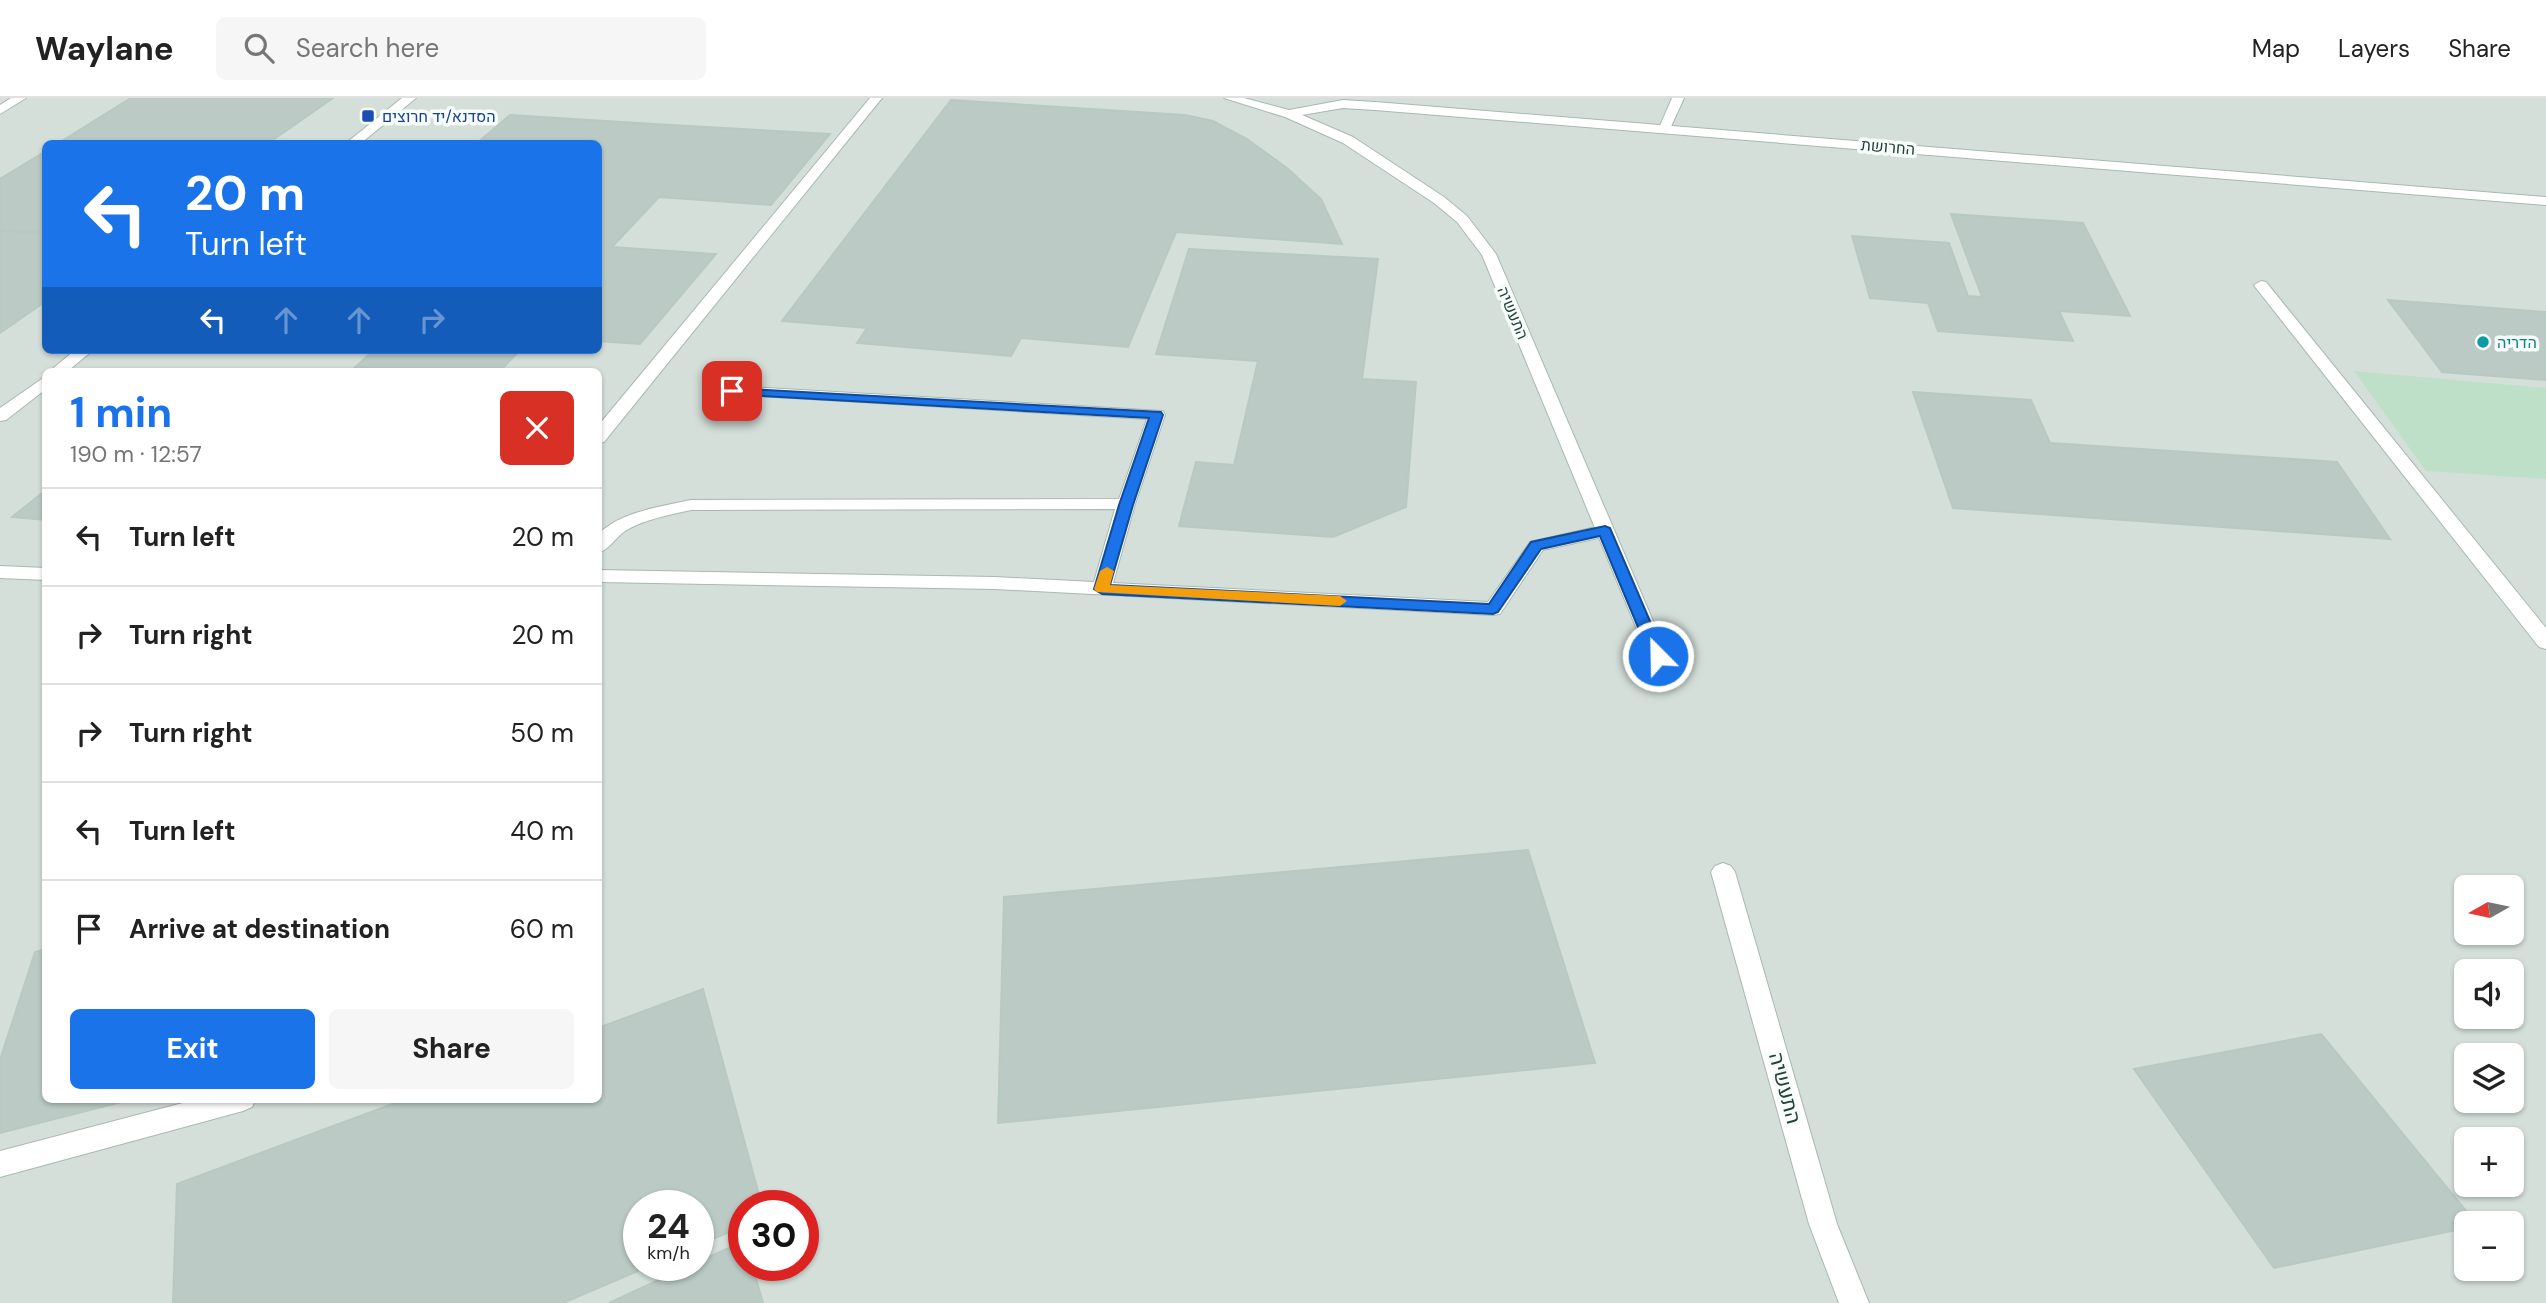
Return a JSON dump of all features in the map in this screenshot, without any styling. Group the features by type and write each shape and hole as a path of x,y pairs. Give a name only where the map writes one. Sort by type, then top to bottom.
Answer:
{"street":[{"path":"0,110 20,98"},
{"path":"356,140 410,98"},
{"path":"602,433 876,98"},
{"name":"התעשיה","path":"1230,98 1289,114 1348,140 1439,200 1462,219 1489,254 1658,656"},
{"path":"1665,128 1678,98"},
{"name":"החרושת","path":"1289,114 1343,101 2546,203"},
{"path":"2261,285 2546,642"},
{"path":"62,368 80,354"},
{"path":"0,416 42,384"},
{"path":"732,391 1157,415 1126,505 1102,589"},
{"path":"602,542 609,532 643,516 691,505 1126,505"},
{"path":"602,576 982,583 1493,609 1536,545 1605,531"},
{"path":"0,572 42,575"},
{"name":"התעשיה","path":"1723,872 1823,1224 1854,1303"},
{"path":"0,1164 228,1103"}],"shaded area":[{"path":"0,98 2546,98 2546,1303 0,1303"}],"green space":[{"path":"2354,371 2546,388 2546,479 2426,471"}],"building":[{"path":"131,98 333,98 273,140 63,140"},
{"path":"951,100 1185,115 1213,121 1247,139 1287,168 1321,199 1342,244 1176,232 1128,347 1021,338 1011,356 857,343 867,328 782,321"},
{"path":"510,115 830,134 771,205 659,197 612,247 716,254 640,344 602,341 602,140 481,140"},
{"path":"42,153 42,233 0,231 0,179"},
{"path":"1951,214 2083,223 2130,316 2059,311 2073,341 1938,331 1928,303 1870,298 1852,236 1949,243 1968,296 1982,297"},
{"path":"0,231 42,233 42,304 0,333"},
{"path":"1189,249 1378,259 1362,379 1416,382 1406,507 1333,537 1179,526 1196,462 1234,465 1258,361 1156,354"},
{"name":"הדריה","path":"2388,300 2546,312 2546,380 2442,372"},
{"path":"370,354 516,354 503,368 354,368"},
{"path":"1913,392 2031,400 2050,443 2337,462 2390,539 1953,508"},
{"path":"42,493 42,520 12,517"},
{"path":"1528,850 1595,1063 998,1123 1004,897"},
{"path":"42,950 42,1103 117,1103 0,1133 0,1060 35,952"},
{"path":"703,989 758,1190 728,1190 728,1233 714,1238 714,1190 623,1190 623,1277 563,1303 173,1303 177,1184 395,1103 602,1103 602,1027"},
{"path":"2321,1034 2466,1211 2454,1211 2454,1230 2274,1268 2134,1069"},
{"path":"728,1248 728,1281 757,1281 763,1303 609,1303 656,1281 714,1281 714,1255"}],"slow traffic":[{"path":"1107,571 1102,589 1340,601"}],"place":[{"name":"הסדנא/יד חרוצים","path":"368,116"},
{"name":"הדריה","path":"2483,342"}],"route":[{"path":"732,391 1157,415 1126,505 1102,589 1493,609 1536,545 1605,531 1658,656"}]}
